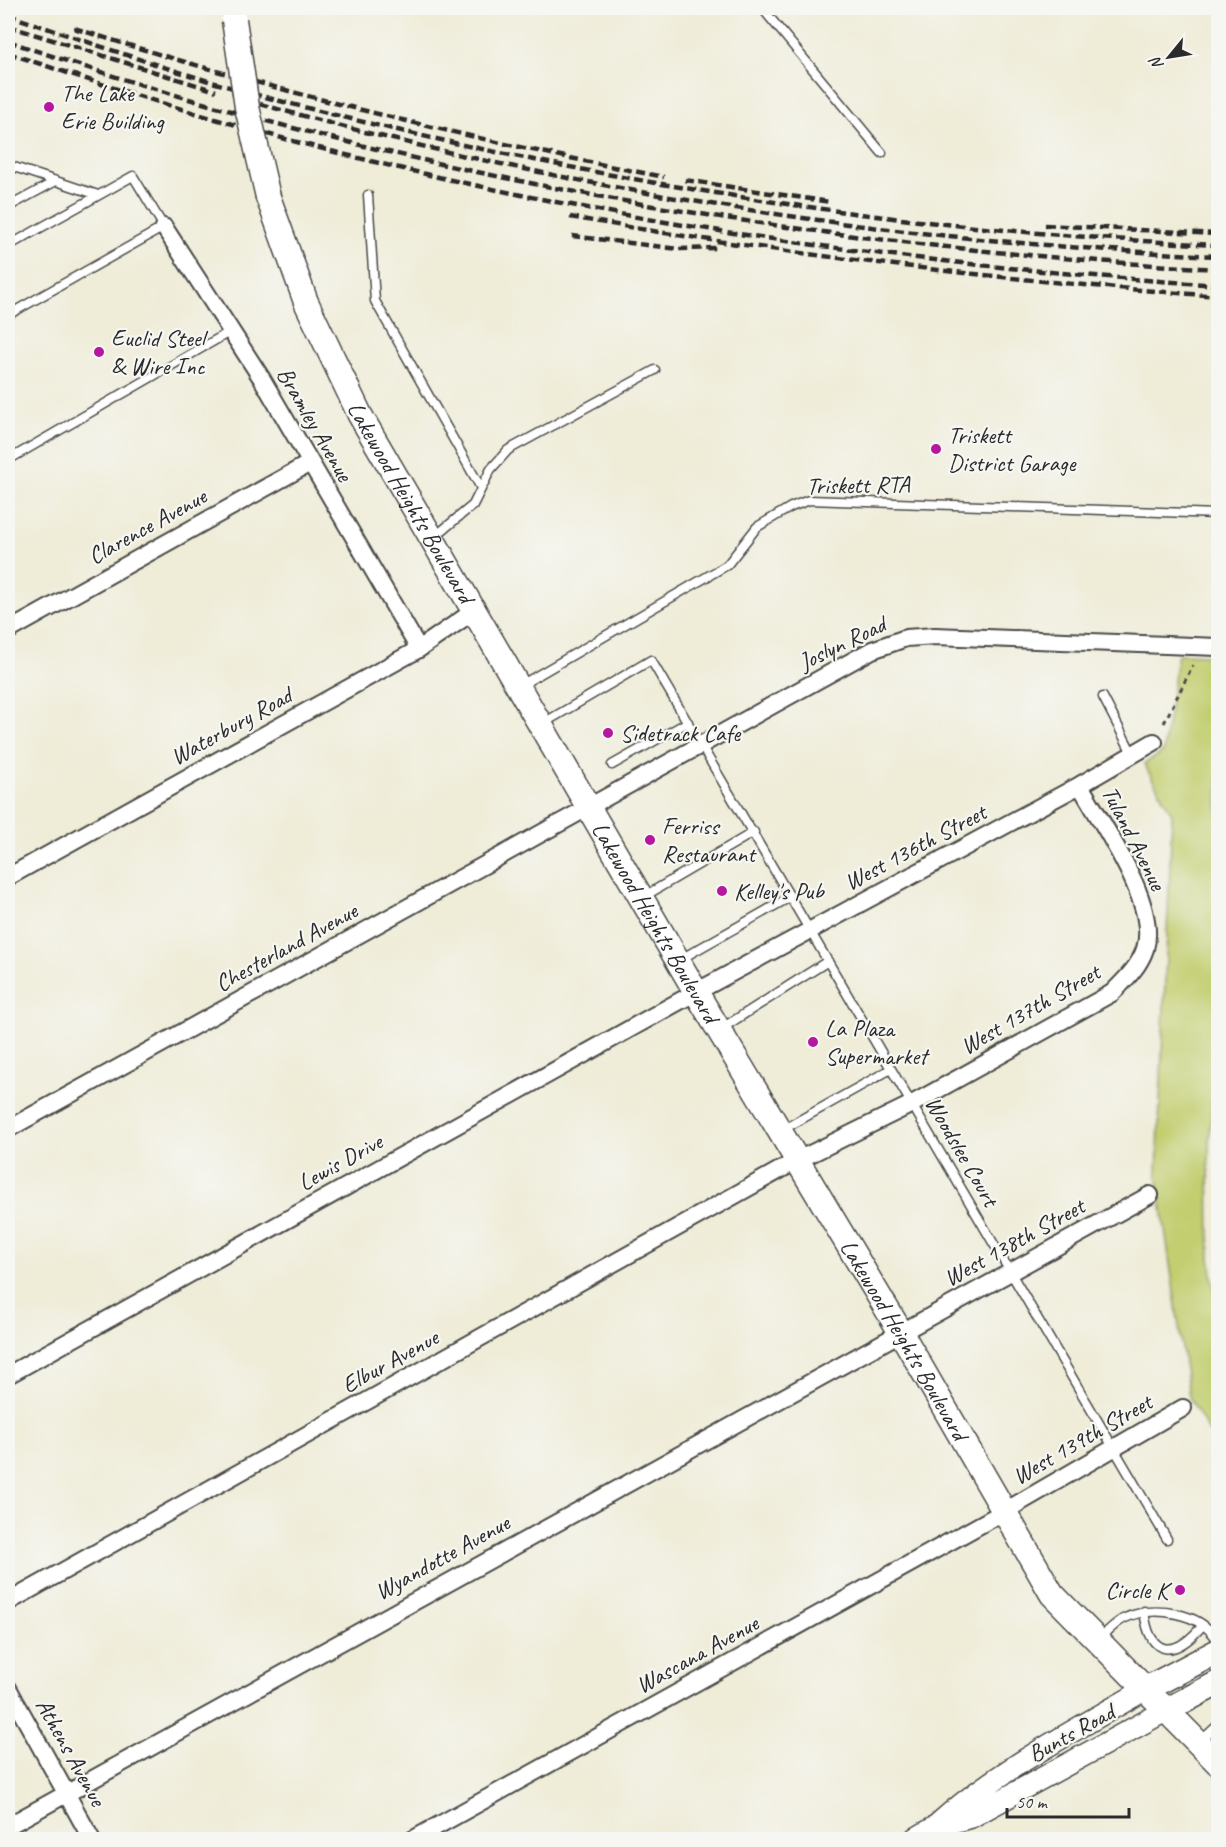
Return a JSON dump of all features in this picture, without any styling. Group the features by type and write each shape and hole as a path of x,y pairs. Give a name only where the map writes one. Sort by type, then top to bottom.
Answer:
{"main road":[{"name":"Lakewood Heights Boulevard","path":"234,14 247,107 268,197 306,302 332,361 360,415 696,992 900,1331 1052,1594 1218,1763"},
{"path":"1146,1689 1218,1651"},
{"path":"1167,1710 1218,1683"}],"street":[{"name":"Bramley Avenue","path":"164,227 231,331 419,649"},
{"name":"Clarence Avenue","path":"8,632 310,463"},
{"name":"Waterbury Road","path":"8,878 419,649 474,611"},
{"name":"Joslyn Road","path":"589,807 872,650 906,638 935,636 1218,647"},
{"name":"West 136th Street","path":"696,992 1080,785 1154,742"},
{"name":"Tuland Avenue","path":"1080,785 1138,889 1146,918 1145,948"},
{"name":"Chesterland Avenue","path":"8,1129 589,807"},
{"name":"West 137th Street","path":"796,1161 912,1104 1112,993 1132,973 1145,948"},
{"name":"Lewis Drive","path":"8,1375 696,992"},
{"name":"Elbur Avenue","path":"8,1602 796,1161"},
{"name":"West 138th Street","path":"900,1331 1150,1195"},
{"name":"Wyandotte Avenue","path":"8,1826 900,1331"},
{"name":"West 139th Street","path":"1005,1511 1183,1408"},
{"name":"Wascana Avenue","path":"412,1839 1005,1511"},
{"name":"Athens Avenue","path":"8,1688 92,1839"},
{"name":"Bunts Road","path":"913,1839 934,1827 961,1803 993,1782 1146,1689"},
{"name":"Bunts Road","path":"934,1827 971,1817 1167,1710"}],"lane":[{"path":"762,8 882,153"},
{"path":"8,165 98,195"},
{"path":"8,246 133,176 164,227 8,315"},
{"path":"8,207 56,181"},
{"path":"368,195 375,301 481,488"},
{"path":"8,460 231,331"},
{"path":"432,538 473,505 491,469 508,450 655,370"},
{"name":"Triskett RTA","path":"519,686 727,565 757,527 791,507 809,500 1218,514"},
{"name":"Woodslee Court","path":"541,724 651,660 1167,1539"},
{"path":"1103,697 1133,755"},
{"path":"612,765 688,722"},
{"path":"642,897 754,832"},
{"path":"678,960 790,897"},
{"path":"719,1030 828,961"},
{"path":"779,1132 891,1069"},
{"path":"1144,1611 1147,1634 1154,1643 1167,1650 1188,1643 1203,1625"},
{"path":"1098,1640 1123,1619 1144,1611 1173,1613 1203,1625 1214,1634 1218,1641"},
{"path":"1199,1743 1218,1726"}],"path":[{"path":"1164,723 1193,666"}],"green space":[{"path":"1178,654 1218,655 1218,1024 1209,1144 1210,1257 1218,1328 1218,1448 1189,1397 1157,1173 1172,814 1144,764 1163,752"}],"railway":[{"path":"8,15 250,93 369,123 609,174 851,213 1095,238 1218,245"},
{"path":"8,26 216,91"},
{"path":"74,28 220,72 367,111 515,146 664,177"},
{"path":"8,41 155,89 304,131 454,167 605,197 757,223 910,243 1064,258 1218,269"},
{"path":"8,53 150,99 293,141 406,170 521,195 636,217 868,252 1101,276 1218,285"},
{"path":"260,104 496,163 735,208 976,239 1218,256"},
{"path":"685,180 830,202"},
{"path":"570,217 731,243 893,265 1218,296"},
{"path":"1045,225 1218,234"},
{"path":"572,236 679,249 718,248"}],"place":[{"name":"The Lake Erie Building","path":"49,107"},
{"name":"Euclid Steel & Wire Inc","path":"99,352"},
{"name":"Triskett District Garage","path":"936,449"},
{"name":"Sidetrack Cafe","path":"608,733"},
{"name":"Ferriss Restaurant","path":"650,840"},
{"name":"Kelley's Pub","path":"722,891"},
{"name":"La Plaza Supermarket","path":"813,1042"},
{"name":"Circle K","path":"1180,1590"}]}
